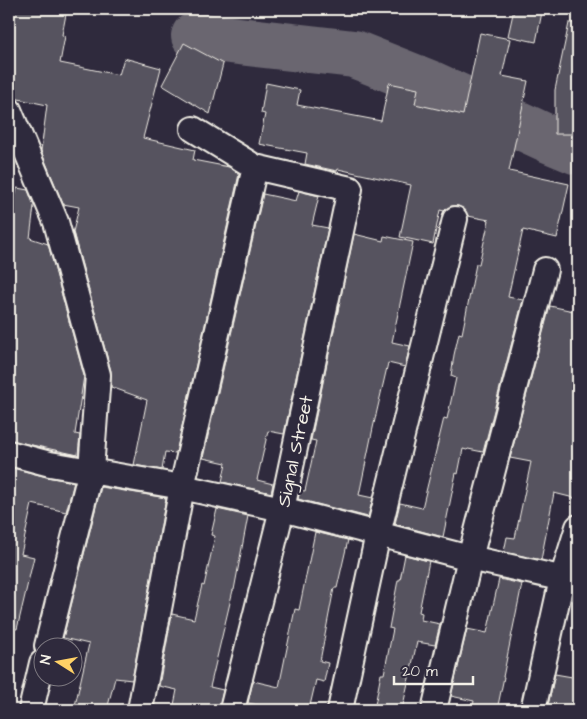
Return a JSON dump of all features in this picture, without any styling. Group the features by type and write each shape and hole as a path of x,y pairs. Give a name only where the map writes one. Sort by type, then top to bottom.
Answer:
{"street":[{"path":"9,110 56,222 98,375 91,470 50,636"},
{"path":"140,710 182,487 254,167 193,129"},
{"name":"Signal Street","path":"232,710 282,509 350,190 254,167"},
{"path":"340,710 378,534 455,219"},
{"path":"434,710 470,558 545,270"},
{"path":"9,453 50,464 182,487 282,509 470,558 570,581"},
{"path":"533,710 570,581 578,527"},
{"path":"31,710 37,686"}],"building":[{"path":"9,9 67,9 62,35 65,36 60,63 119,75 124,58 161,68 143,138 195,150 193,160 229,167 239,174 176,453 165,452 162,470 134,465 147,400 111,387 111,371 73,232 79,207 63,204 41,151 47,105 9,97"},
{"path":"514,9 529,9 542,12 536,42 508,36"},
{"path":"569,23 578,23 578,134 555,134 555,90"},
{"path":"480,33 510,39 502,76 528,81 509,171 569,184 557,238 523,230 508,297 523,300 483,452 463,449 458,474 456,473 443,537 395,524 400,503 422,508 444,418 447,419 456,378 451,376 454,355 459,333 462,334 476,264 479,264 489,220 468,216 464,209 452,206 444,211 440,210 433,244 400,237 411,185 338,169 337,171 305,164 307,153 259,144 265,114 261,113 266,83 300,90 297,105 381,121 389,83 418,89 415,104 463,115"},
{"path":"184,43 223,64 210,114 162,85"},
{"path":"17,188 28,190 34,206 30,238 48,244 84,376 75,434 80,435 78,455 9,440 9,197 15,198"},
{"path":"299,191 319,196 312,225 328,228 284,434 268,431 257,480 273,484 271,493 222,482 226,463 203,458 263,194 296,201"},
{"path":"354,234 383,241 384,236 413,242 392,342 410,346 405,367 388,363 359,495 373,498 368,517 298,499 300,490 305,491 316,441 311,440"},
{"path":"550,306 578,312 578,499 554,493 541,560 504,552 507,537 515,538 531,462 510,458"},
{"path":"9,467 74,482 66,512 32,504 21,554 34,557 17,629 9,628"},
{"path":"101,487 166,498 132,680 115,678 107,710 74,710 79,686 82,686 82,675 89,644 82,642 82,636 64,636"},
{"path":"217,509 248,516 234,590 210,687 223,690 219,710 194,706 193,710 173,710 177,690 159,686 172,614 194,619 202,585 204,586 215,536 211,535"},
{"path":"315,532 348,540 337,588 334,588 320,661 328,663 324,682 316,680 309,710 283,710 248,703 253,681 279,687 295,609 299,610"},
{"path":"405,555 429,561 419,612 422,613 421,620 440,624 435,645 417,642 402,710 374,710 381,674 384,674 393,629 389,628"},
{"path":"499,579 522,584 504,677 497,710 472,710 474,701 451,696 467,629 487,633"},
{"path":"555,674 578,678 578,710 547,710"}],"waterway":[{"path":"195,36 354,54 432,85 578,151"}]}
